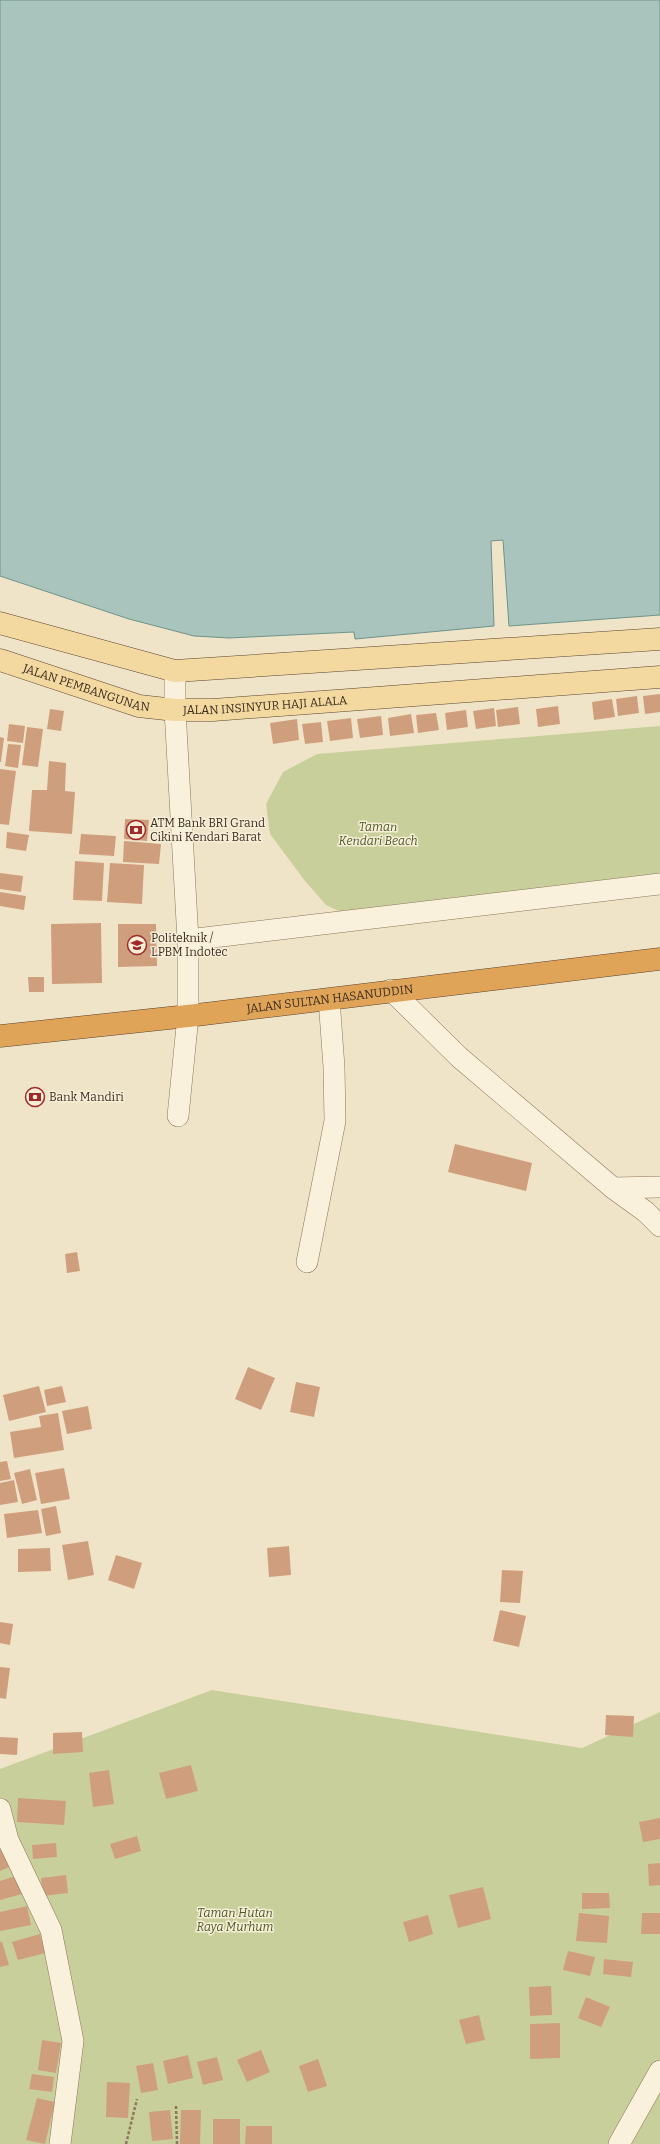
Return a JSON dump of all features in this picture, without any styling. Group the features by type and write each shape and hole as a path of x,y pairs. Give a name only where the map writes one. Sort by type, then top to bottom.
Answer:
{"highway":[{"name":"JALAN SULTAN HASANUDDIN","path":"0,1036 188,1016 391,990 660,959"}],"main road":[{"path":"0,623 176,671 660,639"},
{"name":"JALAN PEMBANGUNAN","path":"0,660 139,706 175,710"},
{"name":"JALAN INSINYUR HAJI ALALA","path":"175,710 212,710 660,677"}],"street":[{"path":"175,710 176,671"},
{"name":"JALAN INSINYUR HAJI ALALA","path":"175,710 188,940 188,1016 178,1116"},
{"path":"188,940 660,884"},
{"path":"391,990 458,1057 613,1188 646,1212 660,1226"},
{"path":"307,1262 335,1121 334,1067 329,999"},
{"path":"613,1188 660,1187"},
{"path":"0,1809 8,1840 51,1930 73,2041 60,2144"},
{"path":"619,2144 660,2071"}],"path":[{"path":"126,2144 137,2099"},
{"path":"176,2106 177,2144"}],"green space":[{"name":"Taman Kendari Beach","path":"660,726 660,882 361,922 326,905 305,881 270,834 266,804 283,772 317,754"},
{"name":"Taman Hutan Raya Murhum","path":"212,1690 582,1748 660,1712 660,2144 0,2144 0,1769"}],"water":[{"path":"0,0 660,0 660,615 509,626 503,540 491,541 494,626 355,639 354,632 229,638 194,636 129,619 0,576"}],"building":[{"path":"660,694 660,712 645,714 643,696"},
{"path":"637,696 639,713 618,716 616,699"},
{"path":"612,699 615,717 594,720 592,702"},
{"path":"558,706 560,724 538,727 536,709"},
{"path":"518,707 520,724 498,727 496,710"},
{"path":"494,708 496,726 476,729 473,711"},
{"path":"50,709 64,711 61,731 47,729"},
{"path":"466,710 468,727 447,730 445,713"},
{"path":"436,713 439,730 418,733 416,715"},
{"path":"411,714 414,733 390,736 388,718"},
{"path":"381,716 383,735 360,738 357,719"},
{"path":"351,718 353,738 330,741 327,721"},
{"path":"297,719 299,740 273,744 270,723"},
{"path":"321,722 323,742 305,744 302,724"},
{"path":"9,724 25,726 23,743 7,741"},
{"path":"27,727 43,729 38,767 22,765"},
{"path":"0,737 4,738 1,762 0,762"},
{"path":"8,744 21,745 18,768 5,766"},
{"path":"49,761 66,763 65,791 75,792 72,834 29,831 32,790 47,790"},
{"path":"0,769 16,771 9,825 0,824"},
{"name":"ATM Bank BRI Grand Cikini Kendari Barat","path":"125,819 149,820 147,841 124,839"},
{"path":"7,832 29,835 26,851 6,848"},
{"path":"81,834 116,836 114,856 79,854"},
{"path":"124,841 161,844 159,864 123,862"},
{"path":"75,861 104,863 102,901 73,900"},
{"path":"110,863 144,865 142,904 107,902"},
{"path":"0,873 23,876 21,892 0,889"},
{"path":"0,892 26,896 24,910 0,906"},
{"path":"101,923 102,983 52,984 51,924"},
{"name":"Politeknik / LPBM Indotec","path":"118,924 156,924 157,966 118,967"},
{"path":"28,977 44,977 44,992 29,992"},
{"path":"455,1144 532,1163 526,1191 448,1172"},
{"path":"77,1252 80,1271 67,1273 65,1254"},
{"path":"248,1367 275,1378 261,1410 235,1399"},
{"path":"296,1382 320,1387 314,1417 290,1412"},
{"path":"39,1386 46,1412 9,1421 3,1395"},
{"path":"62,1386 66,1402 47,1406 44,1390"},
{"path":"88,1406 92,1429 67,1434 62,1411"},
{"path":"58,1413 64,1450 14,1458 10,1432 41,1427 39,1416"},
{"path":"7,1461 11,1479 0,1481 0,1462"},
{"path":"64,1468 70,1499 41,1504 35,1473"},
{"path":"30,1469 37,1500 22,1504 14,1473"},
{"path":"14,1480 18,1502 0,1505 0,1483"},
{"path":"56,1506 61,1533 46,1536 41,1509"},
{"path":"38,1510 42,1533 7,1538 4,1514"},
{"path":"88,1541 94,1575 68,1580 62,1545"},
{"path":"289,1546 291,1575 269,1577 267,1548"},
{"path":"50,1548 51,1571 18,1572 18,1549"},
{"path":"116,1555 142,1563 134,1589 108,1580"},
{"path":"502,1570 523,1571 520,1603 500,1602"},
{"path":"500,1610 526,1616 519,1647 493,1641"},
{"path":"0,1622 13,1624 10,1645 0,1643"},
{"path":"0,1667 10,1668 6,1699 0,1698"},
{"path":"606,1715 634,1716 633,1737 605,1735"},
{"path":"82,1732 83,1752 53,1754 53,1733"},
{"path":"0,1737 18,1738 17,1755 0,1754"},
{"path":"191,1765 198,1791 166,1799 159,1773"},
{"path":"109,1770 114,1804 93,1807 89,1773"},
{"path":"18,1798 66,1801 64,1825 17,1822"},
{"path":"660,1818 660,1839 643,1842 639,1822"},
{"path":"137,1836 141,1851 115,1859 110,1844"},
{"path":"56,1843 57,1857 33,1859 32,1845"},
{"path":"3,1849 11,1866 0,1871 0,1850"},
{"path":"660,1863 660,1885 649,1886 648,1864"},
{"path":"66,1875 68,1893 43,1896 41,1878"},
{"path":"16,1876 22,1894 0,1900 0,1881"},
{"path":"483,1887 491,1919 458,1928 449,1895"},
{"path":"582,1893 609,1893 610,1908 582,1909"},
{"path":"27,1906 31,1925 0,1931 0,1912"},
{"path":"579,1913 609,1916 607,1943 576,1941"},
{"path":"642,1913 660,1913 660,1934 641,1934"},
{"path":"428,1915 433,1934 409,1942 403,1922"},
{"path":"40,1934 45,1953 18,1960 12,1942"},
{"path":"0,1942 2,1942 9,1965 0,1967"},
{"path":"568,1951 595,1957 590,1976 563,1970"},
{"path":"604,1959 633,1962 631,1977 603,1974"},
{"path":"551,1986 552,2015 530,2016 529,1987"},
{"path":"586,1997 610,2007 601,2027 578,2018"},
{"path":"479,2015 485,2040 466,2044 459,2020"},
{"path":"560,2023 560,2058 530,2059 530,2024"},
{"path":"42,2040 61,2043 56,2073 38,2070"},
{"path":"261,2050 270,2072 247,2082 237,2060"},
{"path":"188,2055 193,2078 168,2084 163,2061"},
{"path":"217,2057 223,2080 203,2085 197,2062"},
{"path":"318,2059 327,2086 308,2092 299,2066"},
{"path":"153,2063 158,2090 141,2093 136,2066"},
{"path":"32,2074 54,2077 52,2092 29,2089"},
{"path":"107,2082 130,2083 128,2118 106,2117"},
{"path":"37,2098 55,2102 45,2144 26,2140"},
{"path":"170,2110 173,2139 152,2141 149,2112"},
{"path":"181,2110 201,2110 200,2144 180,2144"},
{"path":"213,2119 240,2119 240,2144 213,2144"},
{"path":"246,2126 272,2126 272,2144 245,2144"}],"place":[{"name":"ATM Bank BRI Grand Cikini Kendari Barat","path":"136,830"},
{"name":"Politeknik / LPBM Indotec","path":"137,945"},
{"name":"Bank Mandiri","path":"35,1097"}]}
